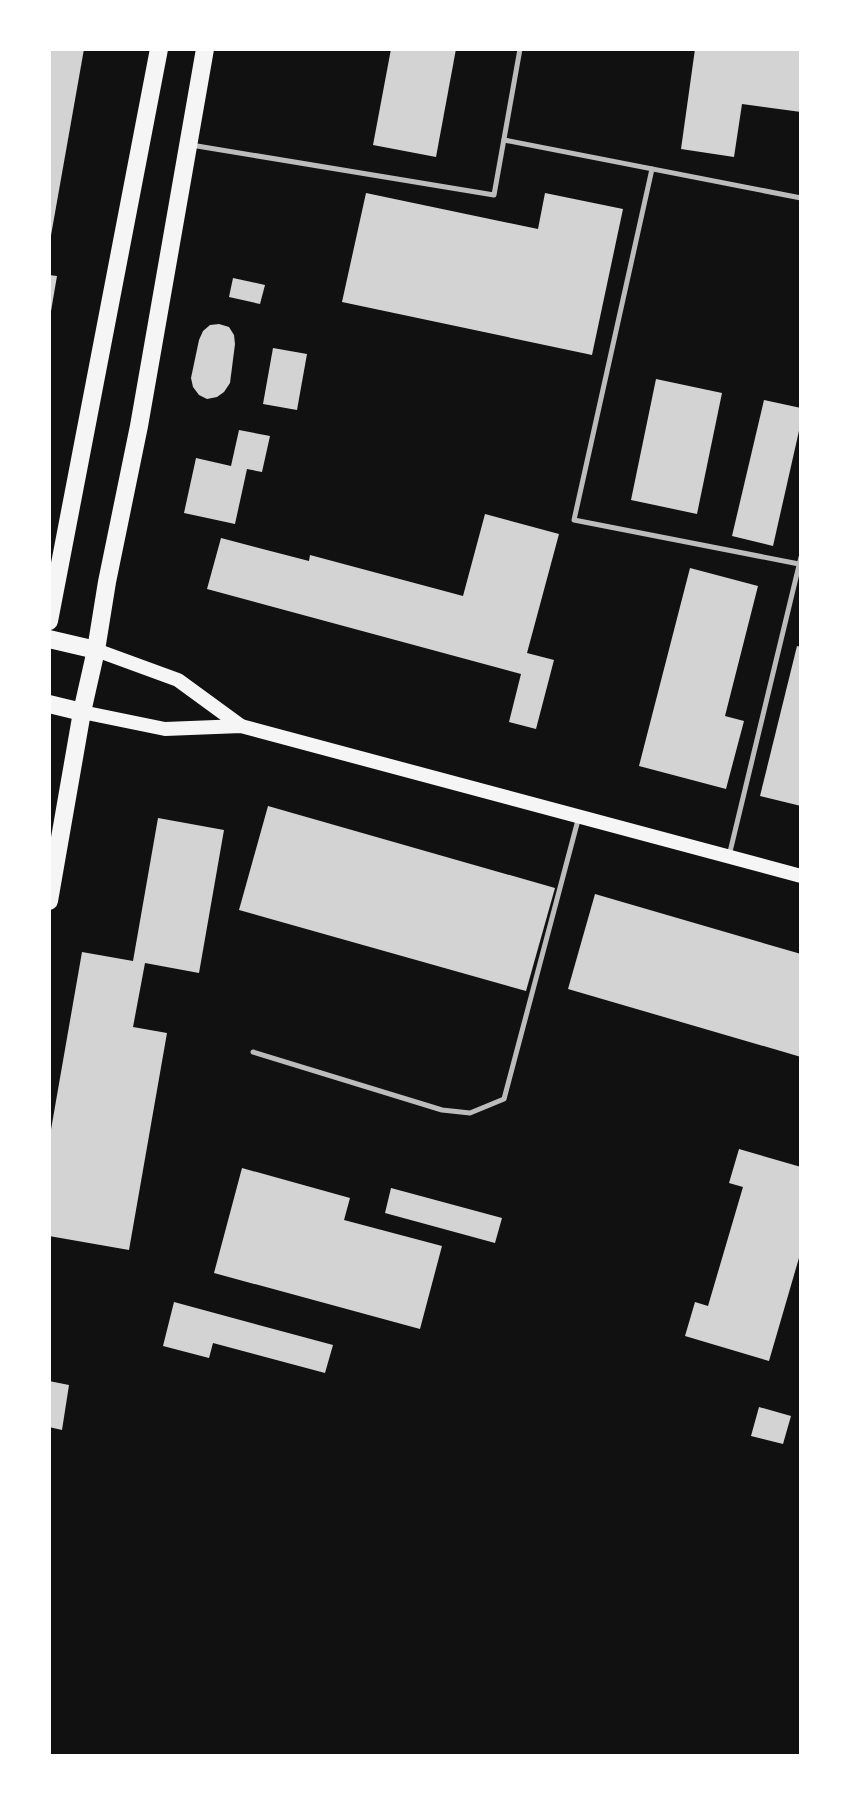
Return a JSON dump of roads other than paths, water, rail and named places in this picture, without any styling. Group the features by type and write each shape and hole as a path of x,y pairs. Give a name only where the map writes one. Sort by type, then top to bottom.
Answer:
{"main road":[{"path":"49,621 159,49"},
{"path":"49,901 82,712 139,426 205,49"},
{"path":"49,639 96,650 177,680 241,726"},
{"path":"49,704 165,729 241,726 801,876"}],"lane":[{"path":"188,145 494,195 520,49"},
{"path":"504,140 801,198"},
{"path":"652,169 574,520 799,564"},
{"path":"729,856 801,557"},
{"path":"253,1052 442,1110 470,1113 504,1099 579,817"}]}
